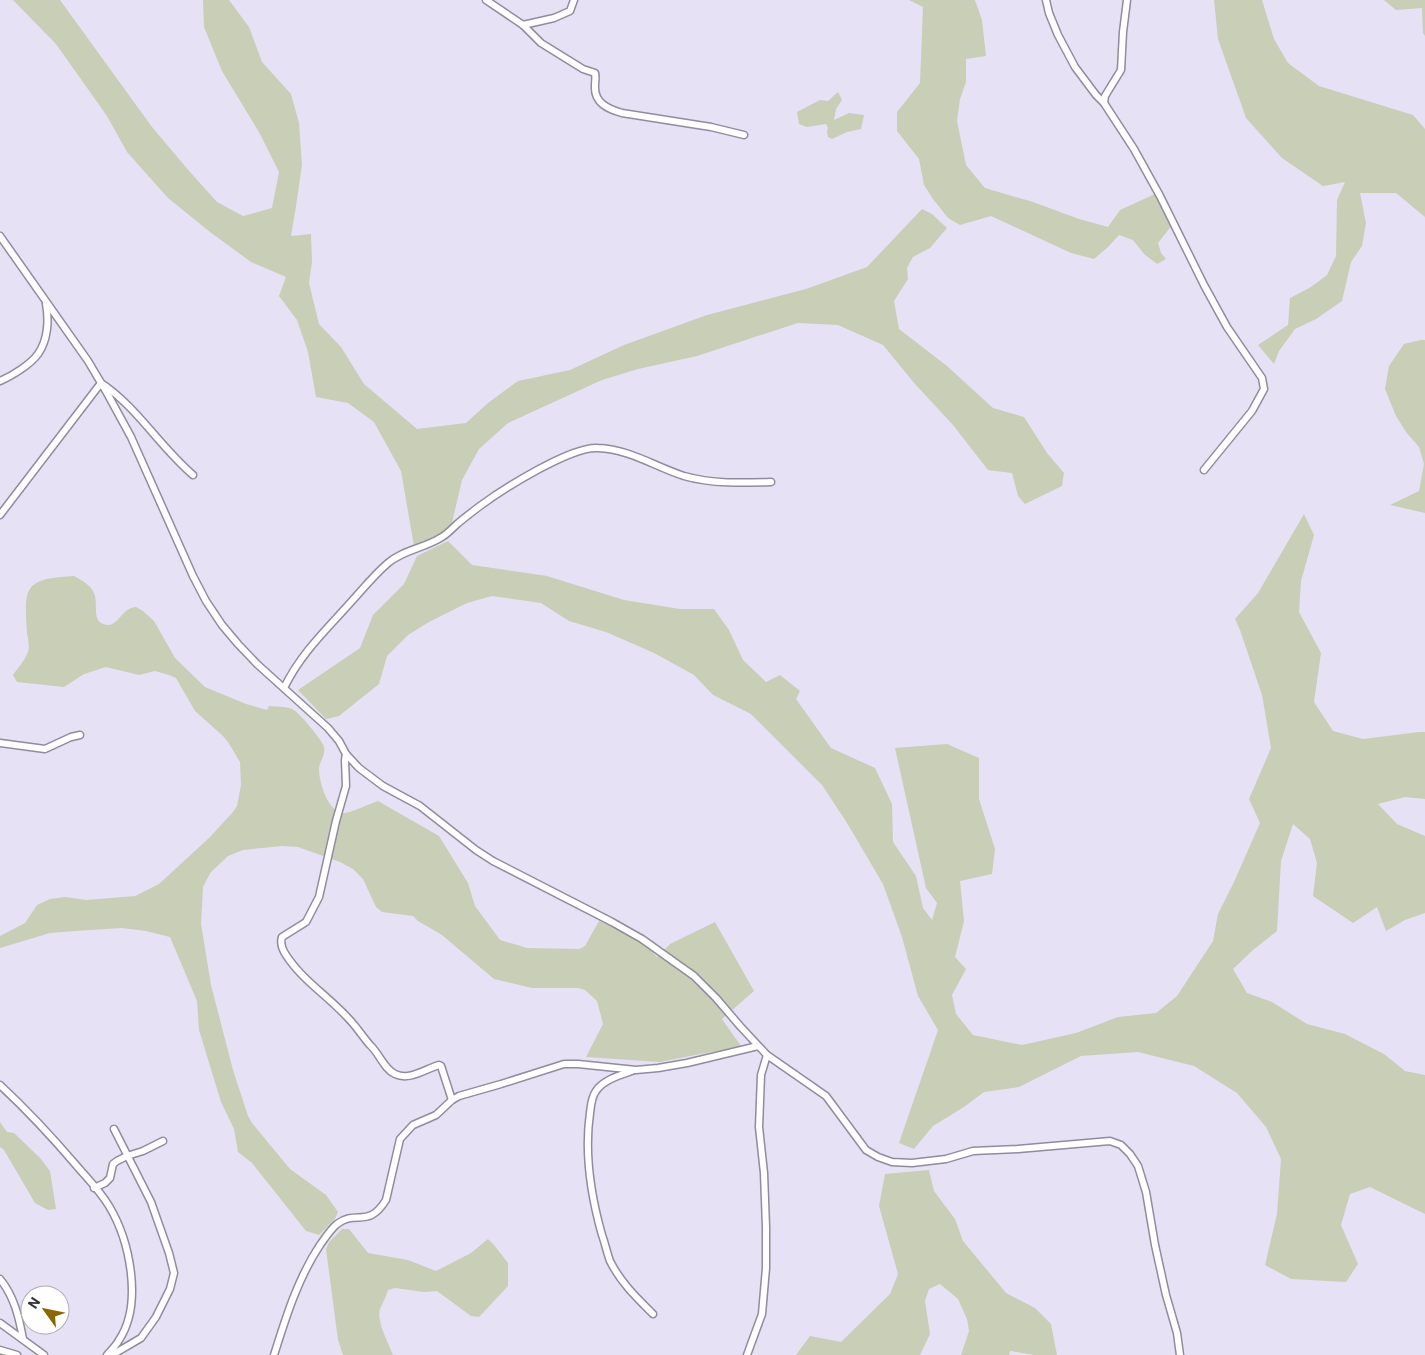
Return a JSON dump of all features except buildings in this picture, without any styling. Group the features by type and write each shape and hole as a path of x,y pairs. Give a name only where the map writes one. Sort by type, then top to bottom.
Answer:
{"street":[{"path":"486,0 523,25 541,43 583,69 595,73 594,88 597,97 602,104 611,110 744,134"},
{"path":"523,25 563,14 570,10 574,0"},
{"path":"1046,0 1058,35 1075,67 1104,103 1134,149 1227,328 1262,378 1264,384 1262,395 1252,411 1204,470"},
{"path":"1104,103 1105,96 1120,70 1127,0"},
{"path":"0,236 88,361 101,383 131,437 193,576 206,601 222,625 238,644 328,728 339,741 346,754 359,768 378,782 420,806 493,861 612,922 665,955 706,987 767,1055 826,1096 866,1150 878,1157 892,1162 912,1163 946,1159 973,1151 1110,1141 1121,1145 1138,1166 1146,1192 1155,1246 1177,1332 1180,1355"},
{"path":"0,381 24,366 38,354 44,342 48,316 45,301"},
{"path":"101,383 115,392 131,408 159,441 193,476"},
{"path":"0,516 101,383"},
{"path":"284,688 304,654 370,580 389,562 402,554 431,544 444,536 481,505 516,482 556,460 576,452 596,448 616,450 684,476 705,481 734,483 771,482"},
{"path":"0,743 45,749 80,735"},
{"path":"346,754 344,760 346,786 319,897 306,922 282,937 282,946 294,966 349,1018 391,1071 404,1077 439,1065 441,1066 452,1100"},
{"path":"274,1355 290,1307 307,1267 326,1237 338,1224 350,1218 367,1218 381,1207 386,1200 400,1139 412,1125 436,1115 452,1100 465,1094 564,1064 636,1070 658,1068 758,1046"},
{"path":"747,1355 762,1314 766,1268 766,1227 759,1127 759,1098 767,1055"},
{"path":"636,1070 606,1082 596,1090 592,1097 588,1124 588,1165 596,1214 610,1259 630,1292 653,1314"},
{"path":"0,1085 43,1127 109,1206 124,1240 130,1267 131,1305 120,1340 107,1355"},
{"path":"112,1355 141,1338 156,1317 170,1289 174,1273 151,1202 114,1128"},
{"path":"94,1188 105,1183 112,1174 111,1168 113,1164 128,1156 143,1152 163,1141"},
{"path":"0,1279 7,1287 16,1307 23,1339"},
{"path":"0,1323 44,1355"},
{"path":"0,1350 17,1355"}],"green space":[{"path":"13,0 60,0 152,127 190,172 217,202 243,216 272,208 279,172 260,134 222,71 204,27 203,0 229,0 249,27 262,62 291,94 299,123 302,165 291,236 311,234 312,262 309,283 319,324 341,347 364,384 417,429 466,423 488,403 518,381 570,370 624,345 707,315 806,289 867,267 922,209 932,214 947,228 930,248 913,257 907,268 908,279 894,301 899,329 947,366 993,408 1024,417 1047,453 1064,473 1062,486 1025,504 1018,496 1012,473 988,470 953,425 915,384 883,345 838,325 798,323 697,356 638,369 602,380 508,423 479,449 462,480 451,527 429,541 414,546 401,471 374,422 348,403 316,397 308,352 297,320 279,296 286,277 251,262 168,198 127,152 107,116 56,44"},
{"path":"909,0 975,0 982,20 986,56 966,59 966,82 960,99 957,121 966,165 985,188 1108,227 1120,210 1155,194 1172,225 1158,243 1161,253 1166,259 1157,264 1144,254 1133,240 1119,235 1094,259 1071,253 991,216 960,225 948,218 924,185 919,159 897,131 897,112 920,83 923,7"},
{"path":"1214,0 1262,0 1274,39 1288,63 1319,86 1413,115 1425,129 1425,217 1396,193 1360,193 1366,223 1362,246 1351,262 1342,301 1316,319 1295,329 1279,351 1274,364 1258,345 1288,325 1290,298 1311,287 1327,275 1336,256 1337,200 1345,182 1323,186 1282,158 1246,118 1218,39"},
{"path":"1384,0 1425,0 1425,36 1423,33 1422,8 1396,10"},
{"path":"838,92 842,100 836,109 834,120 849,113 864,115 861,129 847,132 832,139 828,137 826,124 807,127 799,124 797,112 820,100 828,101"},
{"path":"1425,340 1425,513 1390,505 1419,491 1424,464 1419,447 1406,432 1396,416 1385,389 1389,366 1404,344"},
{"path":"1304,514 1314,535 1301,581 1299,612 1321,653 1314,702 1333,731 1363,739 1425,732 1425,799 1405,797 1378,804 1397,824 1425,836 1425,913 1405,920 1386,931 1377,907 1353,923 1313,896 1317,863 1310,839 1293,824 1281,861 1277,931 1233,969 1247,993 1272,1002 1307,1024 1345,1034 1384,1054 1405,1071 1425,1075 1425,1214 1370,1187 1350,1194 1341,1225 1358,1264 1346,1282 1291,1279 1265,1265 1277,1214 1281,1159 1266,1127 1237,1093 1194,1066 1138,1052 1081,1056 1019,1087 984,1092 933,1126 914,1149 899,1143 938,1030 918,996 902,937 883,884 822,785 751,714 713,695 694,675 654,653 606,632 569,621 541,603 492,596 467,603 408,635 387,656 379,684 339,716 326,719 298,690 360,648 373,615 404,584 417,556 448,541 472,565 547,576 624,600 680,609 714,609 729,630 743,660 766,682 780,675 800,691 796,699 831,748 875,768 892,804 893,842 916,876 923,908 932,920 937,903 926,888 895,748 947,744 979,758 979,799 995,849 992,874 960,881 964,921 955,957 966,969 952,995 956,1014 973,1035 1022,1045 1076,1033 1118,1017 1156,1013 1177,996 1213,941 1218,914 1260,823 1249,799 1271,748 1262,695 1235,619 1258,593"},
{"path":"74,576 93,590 97,617 102,624 111,624 130,608 136,607 143,611 154,621 175,658 205,687 246,704 267,710 269,706 287,707 295,711 323,744 324,753 319,766 319,775 329,803 339,812 345,813 378,801 439,836 468,883 475,906 500,940 527,948 579,949 585,946 599,921 637,936 657,957 670,944 715,922 754,991 722,1019 741,1046 660,1062 586,1057 603,1024 597,1001 585,990 578,988 532,988 494,979 442,935 413,916 382,912 376,907 363,879 353,869 340,862 298,847 282,846 243,850 228,856 211,872 203,887 201,924 211,985 233,1070 248,1116 290,1169 326,1195 338,1212 335,1219 319,1235 306,1231 252,1163 238,1152 234,1129 221,1102 199,1030 197,1001 170,937 122,928 74,931 50,933 0,948 0,936 25,923 37,905 50,899 65,897 86,900 135,896 159,884 209,838 237,806 241,785 240,762 223,736 195,711 176,678 155,671 139,675 106,667 84,674 64,687 17,682 13,675 29,650 26,617 27,595 36,583 58,577"},
{"path":"0,1122 7,1132 14,1133 41,1159 50,1171 56,1209 48,1210 35,1203 4,1150 0,1147"},
{"path":"929,1170 934,1191 955,1219 963,1241 1006,1293 1035,1308 1051,1324 1057,1355 1035,1355 1010,1351 1009,1355 961,1355 969,1331 967,1319 958,1299 940,1284 929,1289 925,1301 930,1334 920,1355 796,1355 810,1336 841,1342 890,1294 898,1274 879,1206 885,1174"},
{"path":"342,1229 349,1229 368,1253 408,1260 436,1271 471,1253 488,1239 508,1263 508,1286 479,1317 471,1316 437,1291 424,1292 395,1288 388,1290 379,1314 381,1326 393,1355 343,1355 338,1340 326,1249 329,1242"}]}
